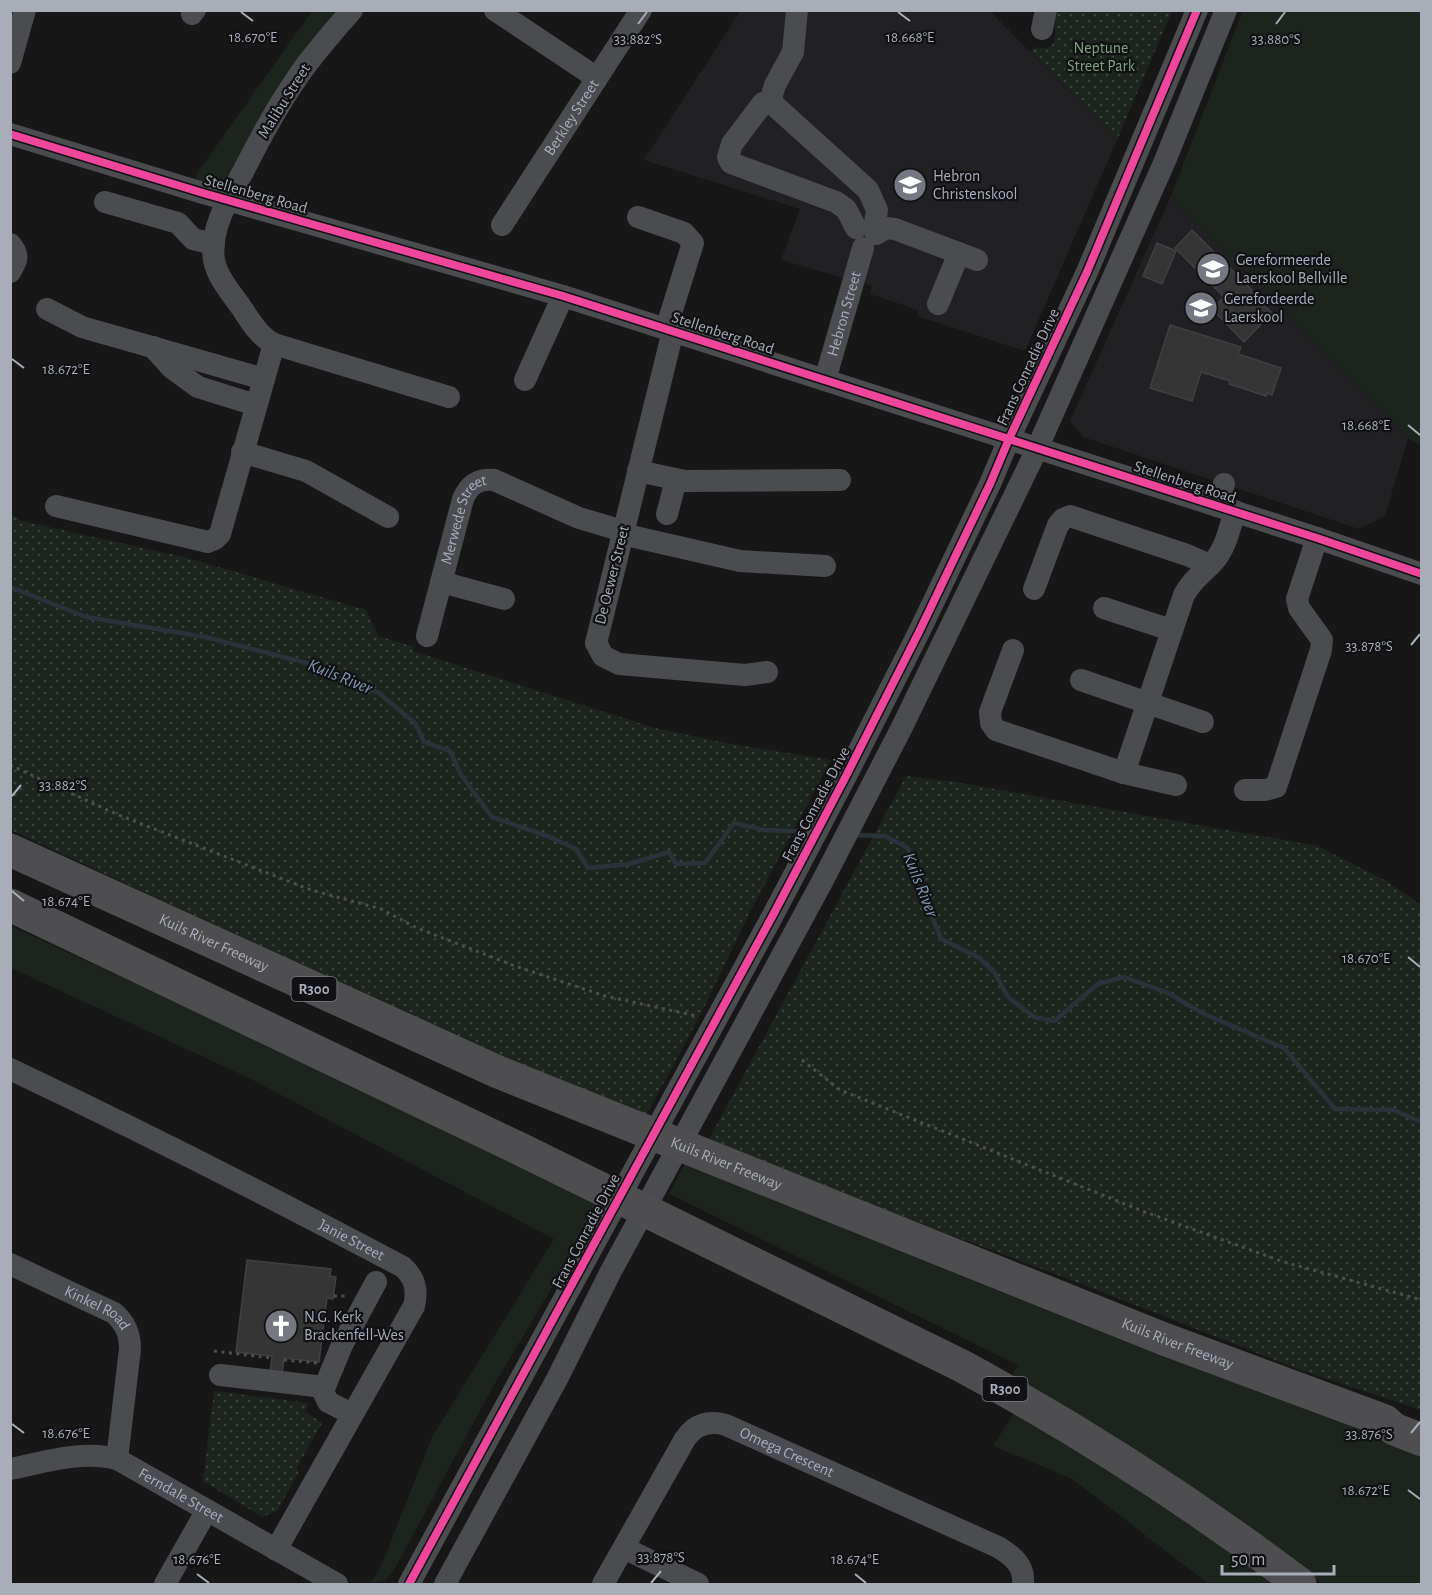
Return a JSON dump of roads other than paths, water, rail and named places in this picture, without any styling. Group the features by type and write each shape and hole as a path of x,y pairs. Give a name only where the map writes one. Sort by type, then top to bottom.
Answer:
{"highway":[{"name":"Kuils River Freeway","path":"10,850 498,1072 1164,1339 1385,1421"},
{"name":"R300","path":"10,905 904,1336 1080,1433 1182,1499 1300,1584"},
{"path":"1385,1421 1398,1420 1422,1427"},
{"path":"1385,1421 1394,1429 1422,1440"}],"street":[{"path":"10,63 25,10"},
{"name":"Malibu Street","path":"229,200 289,89 352,10"},
{"path":"495,10 597,78"},
{"name":"Berkley Street","path":"502,225 641,10"},
{"path":"797,10 793,52 775,85 770,102 763,103 732,144 729,153 730,161 734,165 836,202 846,209 867,235 886,228 895,229 968,256 938,304"},
{"name":"Frans Conradie Drive","path":"409,1584 836,797 990,484 1087,272 1197,10"},
{"path":"445,1584 552,1389 621,1252 834,860 968,594 1037,449 1164,163 1226,10"},
{"name":"Hebron Street","path":"770,102 868,190 877,210 867,235 825,380"},
{"name":"Stellenberg Road","path":"10,134 563,296 1317,538 1422,574"},
{"name":"Stellenberg Road","path":"229,200 222,213 214,244 215,264 225,283 260,334 274,344 448,397"},
{"path":"105,202 178,223 192,237 214,244"},
{"name":"De Oewer Street","path":"638,217 684,233 693,243 596,639 597,647 603,656 619,664 745,675 767,672"},
{"path":"10,244 16,250 17,258 10,272"},
{"path":"525,380 563,296"},
{"path":"47,309 82,327 264,379"},
{"path":"56,506 210,542 220,534 274,344"},
{"path":"152,347 172,369 198,387 256,405"},
{"path":"243,452 306,471 388,517"},
{"path":"638,471 676,480 840,480"},
{"name":"Merwede Street","path":"427,636 463,499 472,484 489,479 579,518 622,533 740,561 825,567"},
{"path":"667,514 676,480"},
{"path":"1124,773 1171,630 1190,584 1218,556 1224,545 1226,509 1224,484"},
{"path":"1035,589 1056,529 1060,521 1070,516 1187,555 1210,565"},
{"path":"1245,790 1265,790 1276,787 1321,650 1322,640 1299,608 1297,597 1317,538"},
{"path":"441,582 504,599"},
{"path":"1104,608 1171,630"},
{"path":"1013,650 990,712 994,728 1006,735 1124,773 1176,785"},
{"path":"1081,680 1203,722"},
{"name":"Janie Street","path":"10,1069 122,1122 278,1201 408,1271 416,1288 414,1306 276,1550"},
{"name":"Kinkel Road","path":"10,1264 114,1313 125,1325 130,1349 117,1459"},
{"path":"352,1414 328,1402 323,1396 324,1387 342,1345 376,1282"},
{"path":"220,1375 324,1387"},
{"name":"Omega Crescent","path":"603,1584 689,1434 705,1423 720,1423 998,1547 1017,1562 1024,1577 1023,1584"},
{"name":"Ferndale Street","path":"10,1469 81,1455 117,1459 337,1584"},
{"path":"165,1584 207,1510"},
{"path":"624,1548 698,1584"}],"waterway":[{"name":"Kuils River","path":"10,587 86,617 205,637 307,663 379,693 415,723 424,742 450,751 461,775 492,817 550,837 576,849 588,868 629,864 669,852 676,864 705,863 734,823 764,830 810,832"},
{"name":"Kuils River","path":"854,835 885,836 908,848 914,870 941,939 978,957 994,972 1008,997 1034,1017 1054,1021 1098,984 1124,977 1168,993 1202,1013 1284,1048 1335,1109 1393,1110 1422,1122"}],"place":[{"name":"Hebron Christenskool","path":"910,185"},
{"name":"Gereformeerde Laerskool Bellville","path":"1213,269"},
{"name":"Gerefordeerde Laerskool","path":"1201,308"},
{"name":"N.G. Kerk Brackenfell-Wes","path":"281,1326"}],"park label":[{"name":"Neptune Street Park","path":"1101,57"}]}
